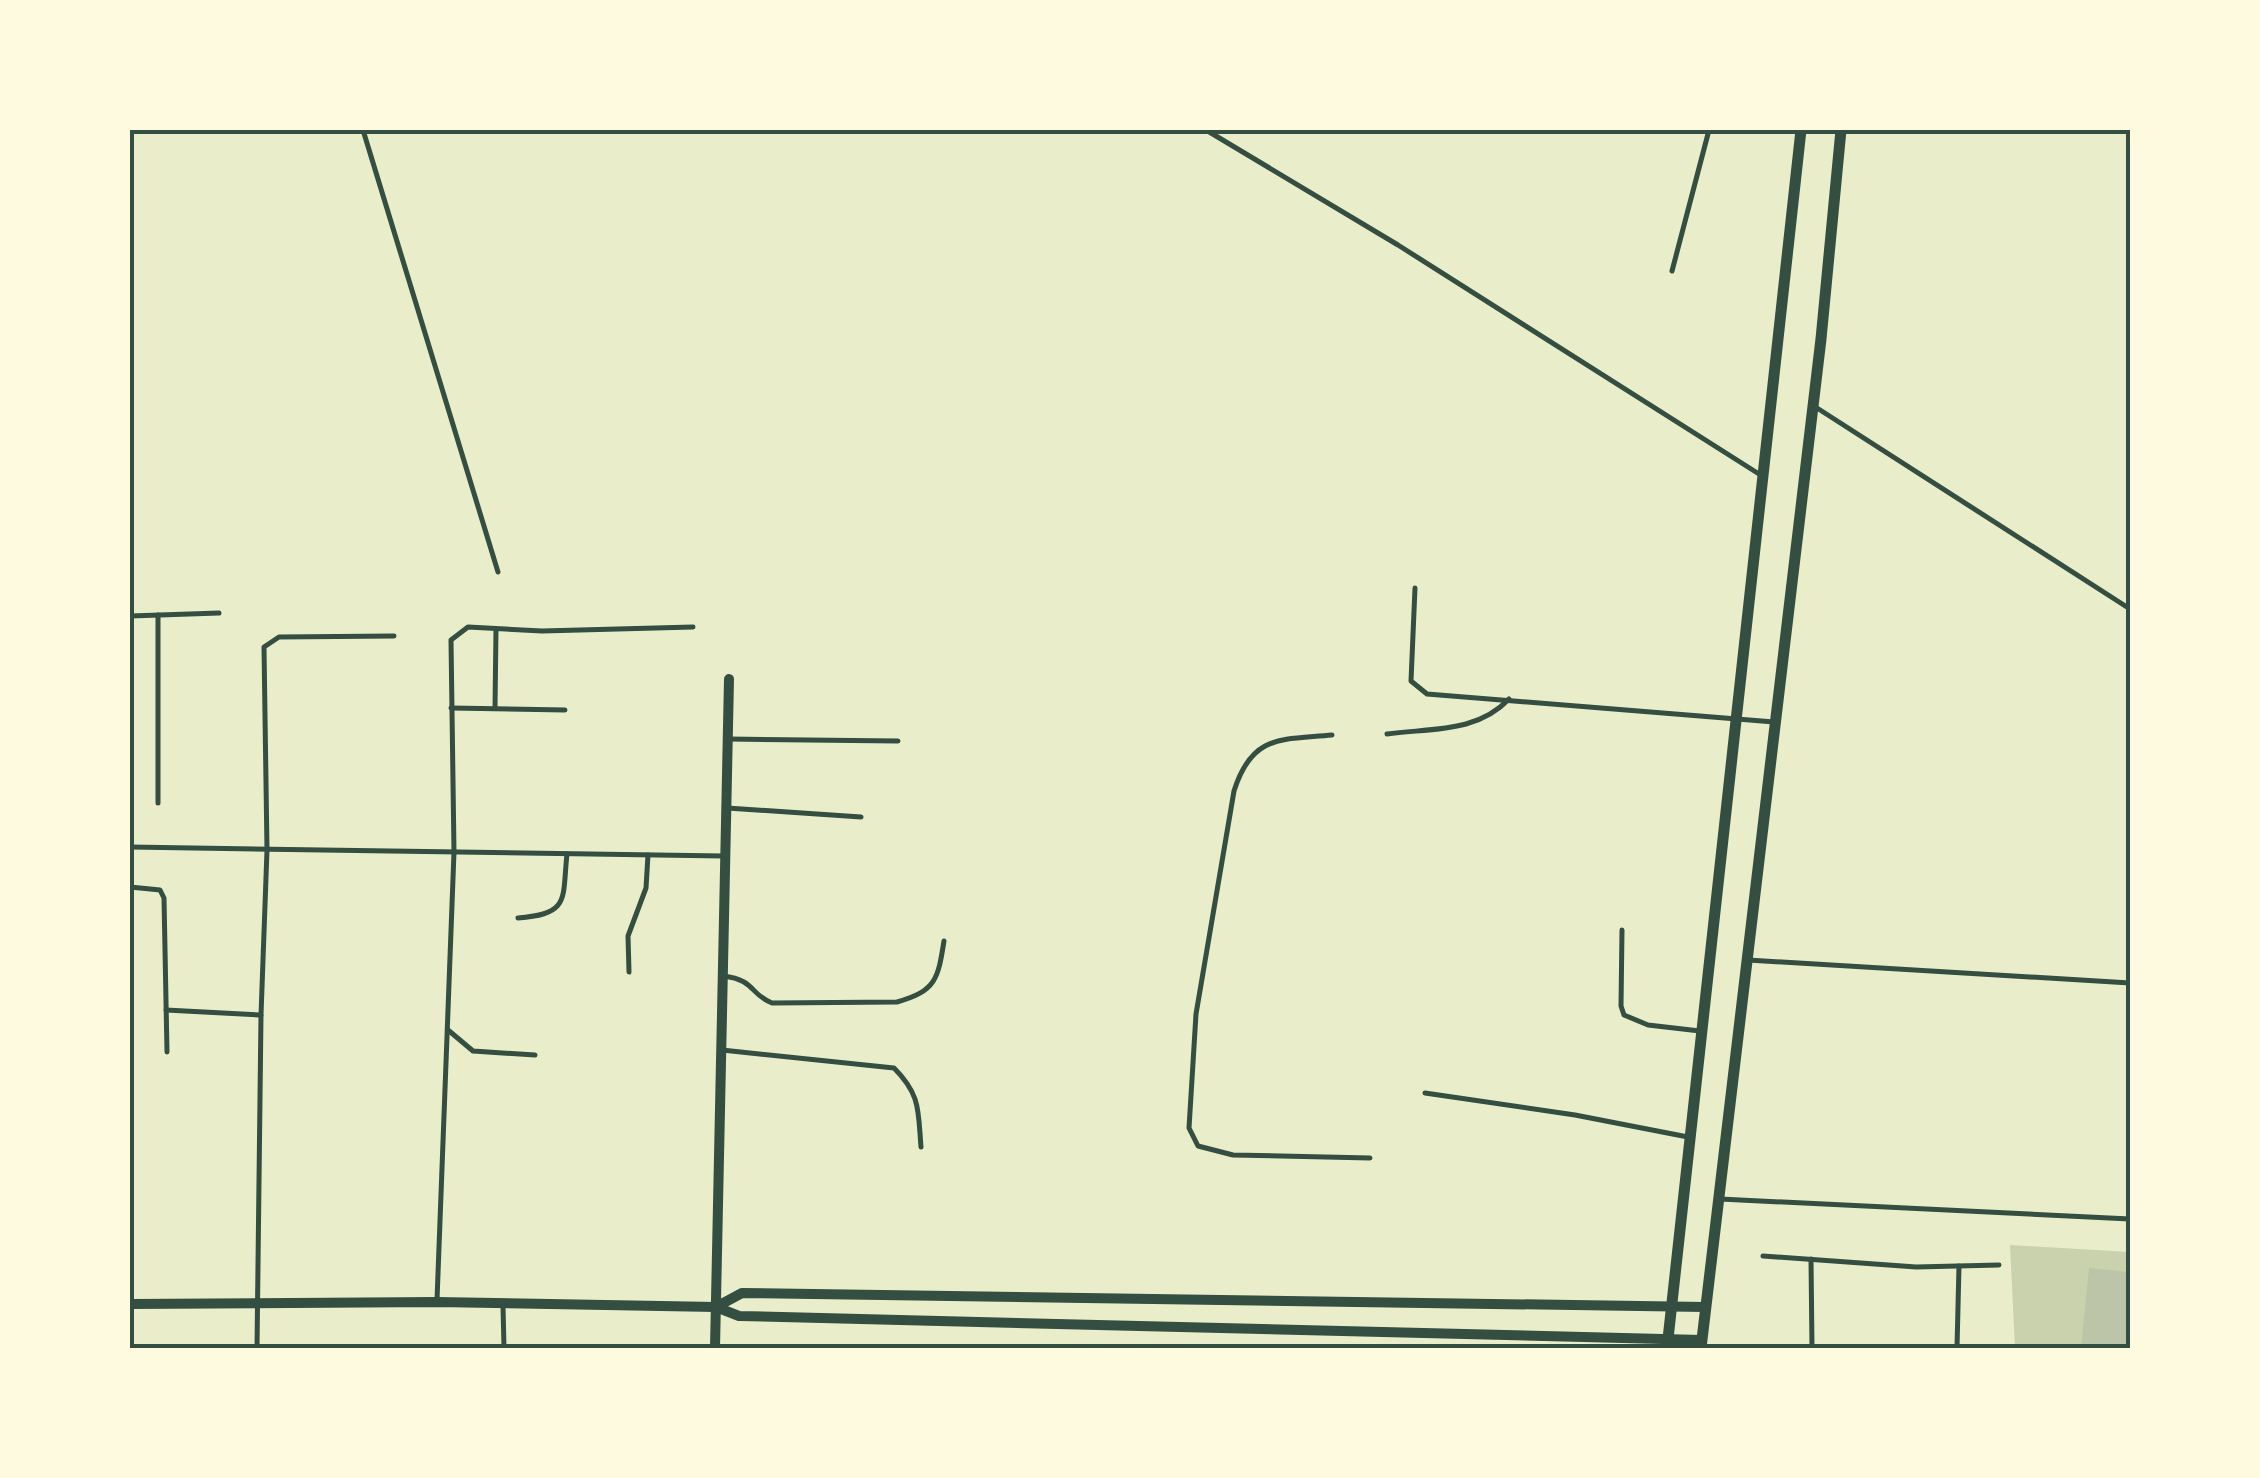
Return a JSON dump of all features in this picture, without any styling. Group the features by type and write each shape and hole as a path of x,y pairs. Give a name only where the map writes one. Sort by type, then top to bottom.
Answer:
{"street":[{"path":"1668,1344 1800,130"},
{"path":"130,1304 437,1302 716,1307 740,1316 1702,1344 1777,722 1841,130"},
{"path":"715,1348 729,679"},
{"path":"716,1307 742,1293 1706,1306"}],"lane":[{"path":"363,130 498,572"},
{"path":"1206,130 1398,244 1763,476"},
{"path":"1672,271 1708,130"},
{"path":"1813,406 2130,609"},
{"path":"1415,588 1411,682 1427,694 1777,722"},
{"path":"130,616 218,613"},
{"path":"158,615 158,802"},
{"path":"437,1302 454,852 452,640 468,628 694,628"},
{"path":"495,708 496,629"},
{"path":"257,1348 266,850 264,648 279,637 394,636"},
{"path":"1387,734 1468,726 1484,720 1510,699"},
{"path":"451,708 565,710"},
{"path":"1332,735 1275,741 1242,768 1234,791 1196,1014 1188,1128 1198,1146 1233,1155 1370,1158"},
{"path":"728,739 898,741"},
{"path":"726,808 861,817"},
{"path":"130,847 726,856"},
{"path":"518,918 540,916 558,908 567,854"},
{"path":"629,972 628,936 645,894 648,855"},
{"path":"130,887 160,890 164,898 167,1052"},
{"path":"1622,930 1624,1015 1648,1025 1703,1032"},
{"path":"723,976 746,981 772,1003 896,1002 930,987 937,976 944,941"},
{"path":"1748,960 2130,983"},
{"path":"166,1010 261,1015"},
{"path":"448,1030 473,1051 535,1055"},
{"path":"722,1050 894,1068 912,1086 918,1099 922,1148"},
{"path":"1424,1093 1575,1115 1691,1138"},
{"path":"1720,1199 2130,1219"},
{"path":"1763,1256 1916,1267 1999,1265"},
{"path":"1811,1259 1812,1348"},
{"path":"1957,1348 1958,1266"},
{"path":"504,1304 504,1348"}],"green space":[{"path":"2010,1245 2130,1252 2130,1348 2015,1348"}],"building":[{"path":"2089,1268 2130,1272 2130,1348 2081,1348"}]}
